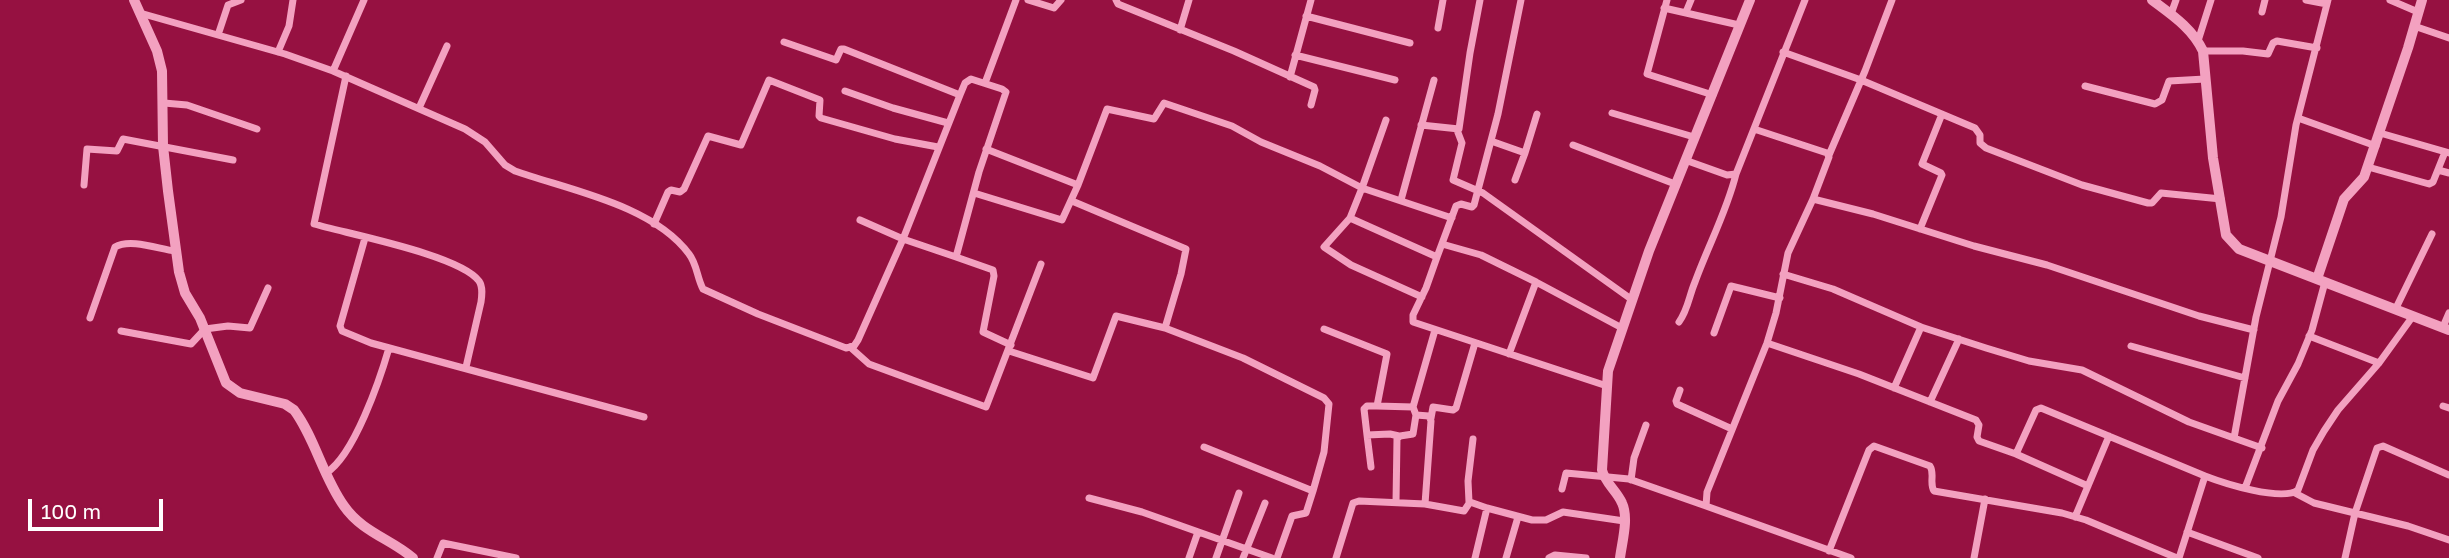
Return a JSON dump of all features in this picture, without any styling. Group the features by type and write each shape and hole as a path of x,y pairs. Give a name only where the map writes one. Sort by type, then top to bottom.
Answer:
{"street":[{"path":"134,0 157,51 162,71 163,146 181,283 205,329 226,383 240,393 285,404 294,410 344,506 359,523 413,558"},
{"path":"218,35 228,5 241,0"},
{"path":"278,52 289,26 293,0"},
{"path":"333,71 364,0"},
{"path":"985,83 1016,0"},
{"path":"1028,0 1054,8 1061,0"},
{"path":"1116,0 1118,5 1315,88 1311,105"},
{"path":"1180,30 1189,0"},
{"path":"1290,76 1311,0"},
{"path":"1438,28 1443,0"},
{"path":"1457,130 1460,126 1480,0"},
{"path":"1521,0 1479,190 1473,206 1457,205 1412,318 1417,324 1607,386"},
{"path":"1686,12 1691,0"},
{"path":"1620,558 1623,504 1602,470 1608,371 1675,184 1750,0"},
{"path":"1679,322 1686,311 1694,282 1729,201 1783,52 1805,0"},
{"path":"2151,0 2171,14 2201,46 2268,54 2273,43 2277,41 2317,48"},
{"path":"2171,14 2176,0"},
{"path":"2211,0 2201,46 2213,158 2226,235 2230,242 2239,249 2446,328 2449,313"},
{"path":"2262,12 2265,0"},
{"path":"2234,438 2254,330 2281,218 2298,118 2327,2 2306,0"},
{"path":"2390,0 2418,12"},
{"path":"2245,488 2278,401 2309,336 2344,199 2362,181 2368,167 2422,0"},
{"path":"1706,506 1707,492 1767,344 1780,298 1788,253 1861,80 1890,1"},
{"path":"1713,95 1647,74 1665,4 1739,25"},
{"path":"140,13 278,52 346,76 419,108 485,142 505,165 515,171 622,207 654,224 688,252 697,267 703,289 840,347 850,347 858,340 967,80 985,83 1006,92 986,149 956,257"},
{"path":"1306,16 1410,43"},
{"path":"2414,26 2449,38"},
{"path":"784,42 836,60 842,48 960,95"},
{"path":"419,108 447,46"},
{"path":"1783,52 1861,80 1942,114 1977,130 1980,143 1986,148 2106,193 2148,203 2152,203 2159,194 2164,193 2221,199"},
{"path":"1295,55 1395,80"},
{"path":"346,76 314,225 436,257 458,266 480,282 481,302 466,367"},
{"path":"1401,200 1434,79"},
{"path":"2085,86 2155,104 2162,100 2165,85 2169,81 2205,79"},
{"path":"654,224 668,192 684,189 708,136 741,145 769,80 820,100 818,116 821,118 895,139 938,147"},
{"path":"845,91 892,108 948,123"},
{"path":"164,103 187,105 257,129"},
{"path":"974,193 1060,220 1072,201 1107,109 1154,119 1164,103 1232,126 1362,188 1452,218"},
{"path":"1612,113 1694,137"},
{"path":"1515,180 1537,114"},
{"path":"1920,229 1942,175 1922,164 1942,114"},
{"path":"2298,118 2376,146"},
{"path":"1385,120 1350,218 1325,247 1351,265 1422,297"},
{"path":"1421,125 1457,130"},
{"path":"1754,129 1829,155"},
{"path":"1457,130 1462,143 1453,180 1479,190 1632,299"},
{"path":"2368,167 2427,184 2432,183 2447,153 2380,134"},
{"path":"84,185 88,148 117,151 123,139 233,160"},
{"path":"1491,141 1525,153"},
{"path":"1573,145 1675,184"},
{"path":"986,149 1078,185"},
{"path":"1685,160 1727,175 1737,174"},
{"path":"2438,170 2449,173"},
{"path":"1813,198 2047,265 2199,316 2254,330"},
{"path":"1072,201 1186,249 1165,328"},
{"path":"1350,218 1437,257"},
{"path":"860,220 902,239 993,270 983,332 1010,348 1093,378 1115,316 1165,328 1243,358 1327,400 1329,408 1324,453 1306,513 1292,516 1274,558 1142,512 1089,498"},
{"path":"2396,308 2432,234"},
{"path":"365,238 340,326 342,331 389,348 644,417"},
{"path":"90,318 118,244 176,251"},
{"path":"1442,244 1481,255 1622,328"},
{"path":"850,347 869,364 985,408 1041,264"},
{"path":"1783,274 1833,289 1921,327 2029,361 2082,370 2189,422 2262,448"},
{"path":"1509,354 1536,282"},
{"path":"1714,333 1731,286 1780,298"},
{"path":"121,331 191,344 205,329 228,326 250,328 268,288"},
{"path":"2295,493 2301,486 2324,430 2379,363 2413,316"},
{"path":"1894,388 1921,327"},
{"path":"1324,329 1386,353 1377,406"},
{"path":"1367,435 1413,434 1415,411 1435,330"},
{"path":"2309,336 2379,363"},
{"path":"1930,402 1959,339"},
{"path":"1425,504 1433,407 1455,409 1475,343"},
{"path":"1767,344 1858,374 1976,420 1979,425 1979,441 2016,454 2088,486"},
{"path":"2131,346 2245,378"},
{"path":"326,473 334,468 345,454 375,390 389,348"},
{"path":"1680,390 1676,403 1732,429"},
{"path":"1371,467 1364,409 1367,406 1415,411 1431,418"},
{"path":"2016,454 2036,410 2041,408 2204,476 2245,488 2295,493 2314,503 2449,540"},
{"path":"1630,480 1634,458 1646,425"},
{"path":"1396,502 1399,436"},
{"path":"2075,517 2109,436"},
{"path":"1336,558 1353,503 1425,504 1464,511 1469,502 1468,481 1473,439"},
{"path":"1829,551 1869,450 1874,446 1930,466 1934,491 2075,517 2178,558 2204,476"},
{"path":"2345,558 2355,513 2380,446 2449,475"},
{"path":"1204,447 1313,491"},
{"path":"1562,489 1566,473 1630,480 1851,558"},
{"path":"1216,558 1239,494"},
{"path":"1974,558 1985,499"},
{"path":"1469,502 1539,521 1563,512 1624,521"},
{"path":"1244,558 1265,503"},
{"path":"1475,558 1487,508"},
{"path":"1506,558 1518,517"},
{"path":"2187,531 2258,558"},
{"path":"1189,558 1198,532"},
{"path":"437,558 443,542 516,558"},
{"path":"1549,558 1560,555 1586,558"}]}
